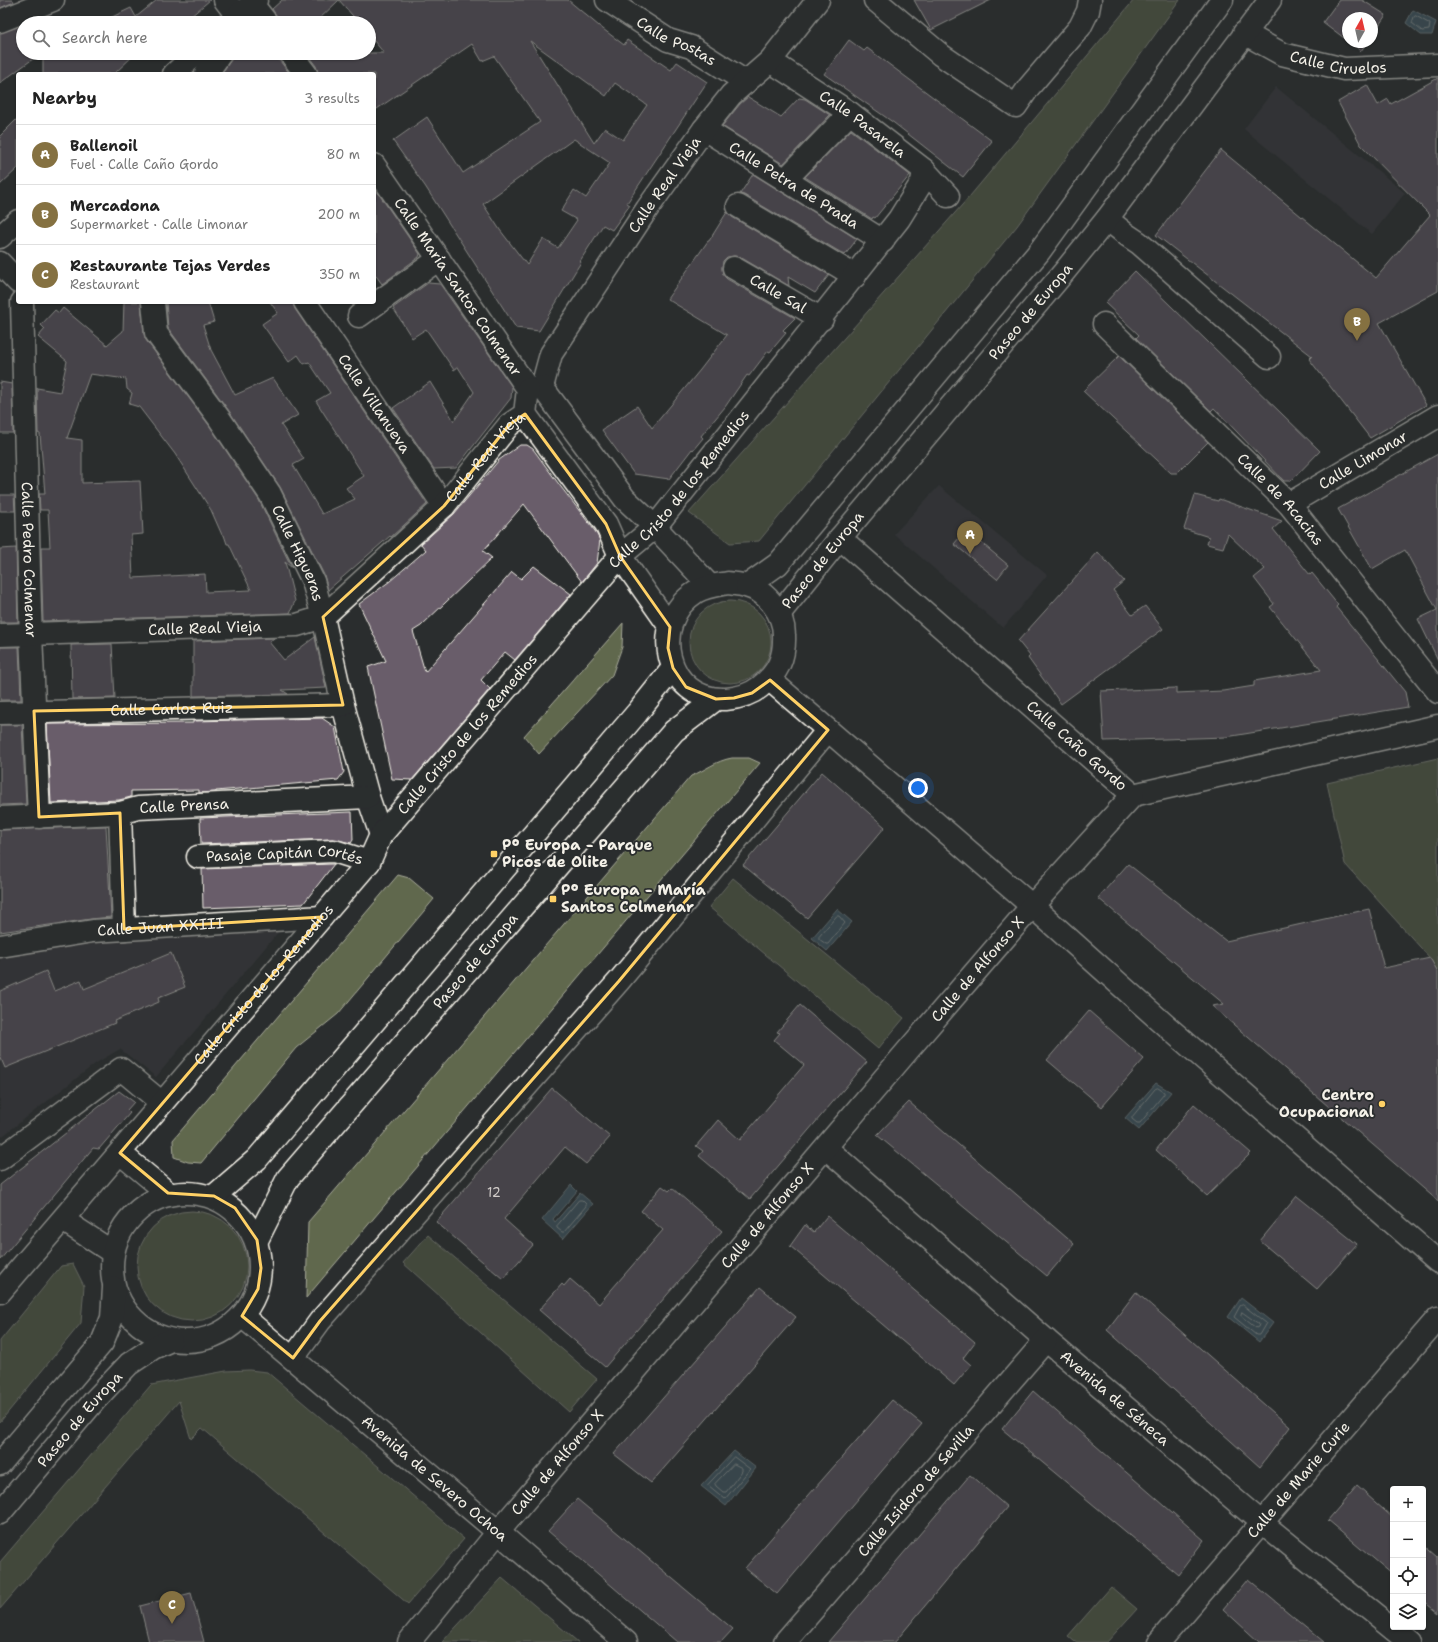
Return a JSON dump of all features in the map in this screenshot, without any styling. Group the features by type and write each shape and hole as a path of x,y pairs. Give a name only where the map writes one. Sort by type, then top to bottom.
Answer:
{"street":[{"path":"0,21 53,0"},
{"name":"Calle Postas","path":"607,0 668,40 691,47 746,82"},
{"name":"Calle Real Vieja","path":"0,635 297,626 323,618 444,506 509,425 525,414 551,354 647,209 704,129 731,95 770,60 818,0"},
{"path":"885,4 941,55 1016,106 1029,87 1080,27 1088,11 1090,0"},
{"name":"Paseo de Europa","path":"747,586 778,564 1039,252 1222,0"},
{"name":"Paseo de Europa","path":"780,614 840,538 1107,219 1270,0"},
{"path":"240,9 254,16"},
{"name":"Calle Ciruelos","path":"1244,33 1282,54 1344,69 1438,65"},
{"path":"176,72 189,60"},
{"path":"207,72 216,60"},
{"path":"295,60 304,72"},
{"name":"Calle Pasarela","path":"770,60 850,113 924,170 948,196"},
{"path":"785,180 850,113"},
{"name":"Calle Petra de Prada","path":"704,129 883,241"},
{"name":"Calle María Santos Colmenar","path":"376,168 439,259 535,388 625,499 655,527 710,586"},
{"name":"Calle Cristo de los Remedios","path":"0,1292 369,862 381,835 620,556 655,527 822,319 900,219 922,182 924,170"},
{"path":"738,206 855,276"},
{"path":"1107,219 1139,243 1269,357"},
{"path":"376,303 439,259"},
{"path":"0,263 16,280"},
{"name":"Calle Sal","path":"734,268 822,319"},
{"name":"Calle Pedro Colmenar","path":"22,304 31,634 39,817"},
{"name":"Calle Higueras","path":"153,304 156,333 219,418 270,494 313,581 343,704 368,797 381,835"},
{"name":"Calle Villanueva","path":"306,304 444,506"},
{"name":"Calle de Acacias","path":"1104,324 1289,504 1438,692"},
{"path":"525,414 606,524 620,556 670,627"},
{"name":"Calle Limonar","path":"1289,504 1438,416"},
{"name":"Calle Caño Gordo","path":"840,538 1133,795 1438,726"},
{"path":"728,584 747,586 767,597 780,614 784,633 784,652 779,666 770,680 752,693 734,698 716,699 699,695 686,687 672,668 668,648 670,627 677,611 696,591 710,586 728,584"},
{"path":"214,1196 257,1159 637,713 672,668"},
{"path":"770,680 1032,906 1164,1024 1438,1262"},
{"name":"Paseo de Europa","path":"257,1240 288,1178 674,731 716,699"},
{"name":"Calle Carlos Ruiz","path":"0,713 343,704"},
{"path":"293,1358 320,1321 618,981 828,730"},
{"name":"Calle de Alfonso X","path":"409,1642 498,1532 1032,906 1133,795"},
{"name":"Calle Prensa","path":"0,818 120,813 138,808 368,797"},
{"path":"120,813 124,929"},
{"name":"Pasaje Capitán Cortés","path":"198,857 334,851 369,862"},
{"name":"Calle Juan XXIII","path":"0,946 93,931 322,917"},
{"path":"0,1159 121,1069 162,1103"},
{"name":"Avenida de Séneca","path":"826,1148 1046,1340 1262,1523 1409,1642"},
{"path":"120,1153 168,1193"},
{"path":"0,1464 102,1343 112,1318 114,1287 111,1269 112,1252 121,1229 131,1215 168,1193 214,1196 234,1208 257,1240 261,1268 258,1288 250,1306 242,1316 226,1329 203,1339 192,1341 171,1340 154,1334 137,1323 126,1311 114,1287"},
{"path":"62,1220 112,1252"},
{"name":"Avenida de Severo Ochoa","path":"242,1316 626,1642"},
{"name":"Calle de Marie Curie","path":"1159,1642 1438,1318"},
{"name":"Paseo de Europa","path":"0,1513 95,1400 129,1364 153,1348 171,1340"},
{"name":"Calle Isidoro de Sevilla","path":"785,1642 1046,1340"}],"highlighted area":[{"path":"525,414 606,524 620,556 670,627 668,648 673,668 686,687 716,699 734,698 752,693 770,680 828,730 619,981 320,1321 293,1358 242,1316 258,1289 261,1268 257,1240 235,1208 214,1196 168,1193 120,1153 322,917 124,929 120,813 39,817 34,711 343,705 323,617 444,506 509,425"}],"shaded area":[{"path":"1276,87 1405,193 1372,234 1244,129"},
{"path":"939,486 1047,575 1003,628 894,534"},
{"path":"280,930 156,1077 120,1049 96,1063 0,1138 0,956 120,939"}],"green space":[{"path":"1134,0 1180,0 1017,226 759,541 730,543 689,513 970,196"},
{"path":"730,601 746,604 759,613 768,626 771,642 768,658 759,671 746,680 730,683 714,680 701,671 692,658 689,642 692,626 701,613 714,604"},
{"path":"623,623 622,647 612,675 539,754 524,736"},
{"path":"732,758 749,758 760,763 306,1298 308,1222 691,776 716,763"},
{"path":"1438,758 1438,972 1430,958 1345,864 1327,783"},
{"path":"398,875 409,878 434,899 338,1014 296,1048 201,1163 188,1162 174,1157 173,1140"},
{"path":"733,878 904,1018 878,1049 709,907"},
{"path":"192,1211 213,1215 231,1227 243,1245 247,1266 243,1287 231,1305 213,1317 192,1321 171,1317 153,1305 141,1287 137,1266 141,1245 153,1227 171,1215"},
{"path":"428,1235 597,1379 569,1412 403,1263"},
{"path":"73,1264 84,1286 81,1323 0,1422 0,1341 61,1266"},
{"path":"249,1370 267,1372 464,1539 408,1604 202,1428 191,1439 179,1401 0,1609 0,1562 151,1385 226,1371"},
{"path":"502,1578 578,1642 442,1642"},
{"path":"1111,1587 1137,1609 1107,1642 1075,1642 1068,1636"}],"water":[{"path":"1413,10 1436,22 1432,35 1421,35 1406,23"},
{"path":"837,909 852,922 827,951 812,938"},
{"path":"1156,1083 1171,1092 1139,1130 1125,1118"},
{"path":"571,1185 577,1191 553,1219 555,1222 580,1193 593,1204 563,1239 542,1220"},
{"path":"1241,1298 1273,1323 1259,1342 1228,1317"},
{"path":"734,1451 756,1468 726,1506 701,1486"}],"building":[{"path":"0,0 13,0 14,2 0,8"},
{"path":"157,0 210,0 191,16 137,16"},
{"path":"282,0 339,0 322,16 276,16 272,9"},
{"path":"339,0 568,0 624,45 627,40 671,70 677,62 707,82 627,203 630,205 612,230 603,225 539,331 516,328 425,186 393,141 427,117 463,173 540,122 494,56 482,61 472,44 376,110 376,72 318,72 316,66 311,60 376,60 376,53 384,53 376,43 376,16 353,16","holes":["530,41 606,96 615,83 647,105 623,140 605,128 594,143","574,139 610,163 586,198 574,190 561,211 577,220 558,248 543,239 527,265 500,230 483,204"]},
{"path":"914,0 991,0 931,30"},
{"path":"1339,0 1362,0 1386,15 1378,26 1378,12 1342,12 1342,36 1323,22"},
{"path":"131,8 135,16 114,16"},
{"path":"16,27 16,60 31,60 0,83 0,33"},
{"path":"849,40 864,51 867,48 992,141 963,177 894,123 824,74"},
{"path":"43,60 129,60 116,72 43,72"},
{"path":"231,60 280,60 288,72 222,72"},
{"path":"1438,78 1438,291 1379,323 1426,405 1370,438 1309,359 1312,356 1156,235 1221,150 1376,278 1430,215 1361,145 1338,102 1367,85 1378,105 1388,99 1391,104"},
{"path":"748,97 781,117 799,98 805,99 830,115 783,164 722,126 740,104"},
{"path":"16,120 16,170 0,185 0,136"},
{"path":"851,130 910,175 875,218 873,217 872,219 805,177"},
{"path":"753,174 857,239 845,255 740,194"},
{"path":"376,190 420,254 419,257 382,284 376,276"},
{"path":"727,212 732,217 829,275 815,293 788,277 789,286 740,257 727,257 723,261 723,275 727,279 795,318 783,330 786,333 770,352 768,351 749,376 747,375 725,407 701,436 703,438 693,450 692,449 669,479 634,474 602,430 637,406 652,428 727,335 667,299 709,241"},
{"path":"1135,271 1320,451 1291,481 1284,481 1214,408 1211,411 1136,338 1139,335 1105,303"},
{"path":"428,283 440,284 512,387 511,398 456,468 434,469 393,408 430,382 454,421 474,392 458,367 454,370 426,329 412,338 393,308"},
{"path":"124,304 141,304 146,340 209,425 259,500 292,568 285,562 295,601 290,613 43,621 41,547 50,547 48,510 40,510 39,494 45,494 40,434 38,433 37,388 60,392 67,361 38,337 45,329 41,325 55,310 59,313 63,308 107,345 123,331","holes":["90,374 126,379 127,389 132,393 129,404 139,407 175,454 211,510 222,535 224,535 227,544 229,544 251,590 206,592 205,574 133,578 131,535 143,534 140,481 82,483 82,440 67,438"]},
{"path":"166,304 209,304 214,322 203,325 211,350 235,395 273,378 298,415 281,425 304,459 293,465 322,514 355,499 346,488 364,476 316,401 330,393 309,362 304,364 298,355 289,362 262,324 278,313 271,304 294,304 295,309 427,504 391,537 390,536 328,590 324,575 280,487 229,411 168,328"},
{"path":"1119,356 1208,442 1177,473 1171,473 1083,391"},
{"path":"0,382 12,384 13,433 0,433"},
{"path":"520,445 527,445 533,449 595,531 600,540 597,563 582,582 524,504 483,551 492,558 421,626 413,631 425,672 512,572 521,579 534,566 571,594 515,660 505,652 481,680 490,689 412,780 392,779 368,667 386,661 359,604 390,581 426,550 421,544 454,514 499,460"},
{"path":"1438,454 1438,660 1418,619 1437,610 1405,550 1372,569 1338,509"},
{"path":"0,495 14,495 15,511 0,511"},
{"path":"1195,495 1218,501 1219,499 1282,521 1273,529 1310,575 1312,573 1338,605 1336,607 1405,692 1408,707 1226,737 1104,741 1101,691 1176,688 1176,693 1223,691 1254,686 1254,681 1321,670 1270,607 1274,604 1254,578 1265,569 1228,534 1223,548 1207,544 1209,537 1184,529"},
{"path":"966,530 1008,565 997,579 954,544"},
{"path":"16,548 18,622 0,622 0,549"},
{"path":"1098,552 1124,581 1113,590 1132,615 1145,606 1163,629 1061,704 1028,658 1030,656 1018,641"},
{"path":"315,637 326,688 282,690 288,694 193,696 193,641 274,638 269,642 284,660"},
{"path":"112,644 115,698 72,699 71,645"},
{"path":"0,647 19,647 21,700 0,700"},
{"path":"322,718 335,727 344,772 338,780 199,793 199,790 131,791 131,797 119,800 51,803 47,724 193,723 193,721"},
{"path":"0,725 22,725 26,804 0,805"},
{"path":"822,772 885,827 807,918 743,865"},
{"path":"352,812 353,840 351,843 333,839 201,844 200,818"},
{"path":"106,826 111,917 0,932 0,830"},
{"path":"334,864 303,904 203,908 202,869"},
{"name":"Centro Ocupacional","path":"1128,864 1226,941 1369,909 1384,968 1430,958 1438,972 1438,1201 1212,1006 1224,1004 1098,898"},
{"path":"171,953 185,987 158,998 159,1002 114,1021 115,1023 5,1068 0,1056 0,991 46,971 54,991 81,980 84,989"},
{"path":"800,1005 867,1062 750,1199 699,1156 703,1151 696,1146 718,1120 740,1140 804,1065 774,1040 780,1033 777,1032"},
{"path":"1089,1011 1144,1059 1102,1107 1047,1060"},
{"path":"552,1088 610,1137 586,1164 565,1147 504,1219 533,1245 503,1279 436,1222"},
{"path":"119,1091 134,1102 127,1110 130,1113 99,1149 93,1148 0,1260 0,1185"},
{"path":"909,1102 1074,1244 1047,1276 877,1135"},
{"path":"1194,1104 1251,1153 1207,1196 1156,1150"},
{"path":"662,1186 669,1191 672,1188 722,1231 605,1367 539,1310 562,1284 564,1286 570,1279 599,1304 663,1230 641,1211"},
{"path":"1297,1196 1357,1244 1317,1289 1260,1241"},
{"path":"827,1216 975,1342 963,1358 971,1365 954,1385 790,1246 805,1225 814,1232"},
{"path":"760,1287 796,1317 651,1483 614,1454"},
{"path":"1136,1292 1290,1427 1260,1467 1107,1330"},
{"path":"1033,1391 1204,1540 1178,1575 1002,1429"},
{"path":"892,1400 922,1424 777,1594 745,1568"},
{"path":"970,1475 1007,1507 895,1642 828,1642"},
{"path":"1357,1486 1390,1515 1390,1572 1328,1520"},
{"path":"577,1499 733,1629 721,1642 677,1642 548,1531"},
{"path":"1426,1547 1438,1557 1438,1613 1426,1603"},
{"path":"1248,1579 1324,1642 1259,1642 1223,1609"},
{"path":"191,1593 204,1642 149,1642 140,1606"}],"place":[{"name":"Mercadona","path":"1357,341"},
{"name":"Ballenoil","path":"970,554"},
{"name":"Pº Europa - Parque Picos de Olite","path":"494,854"},
{"name":"Pº Europa - María Santos Colmenar","path":"553,899"},
{"name":"Centro Ocupacional","path":"1382,1104"},
{"name":"Restaurante Tejas Verdes","path":"172,1624"}]}
